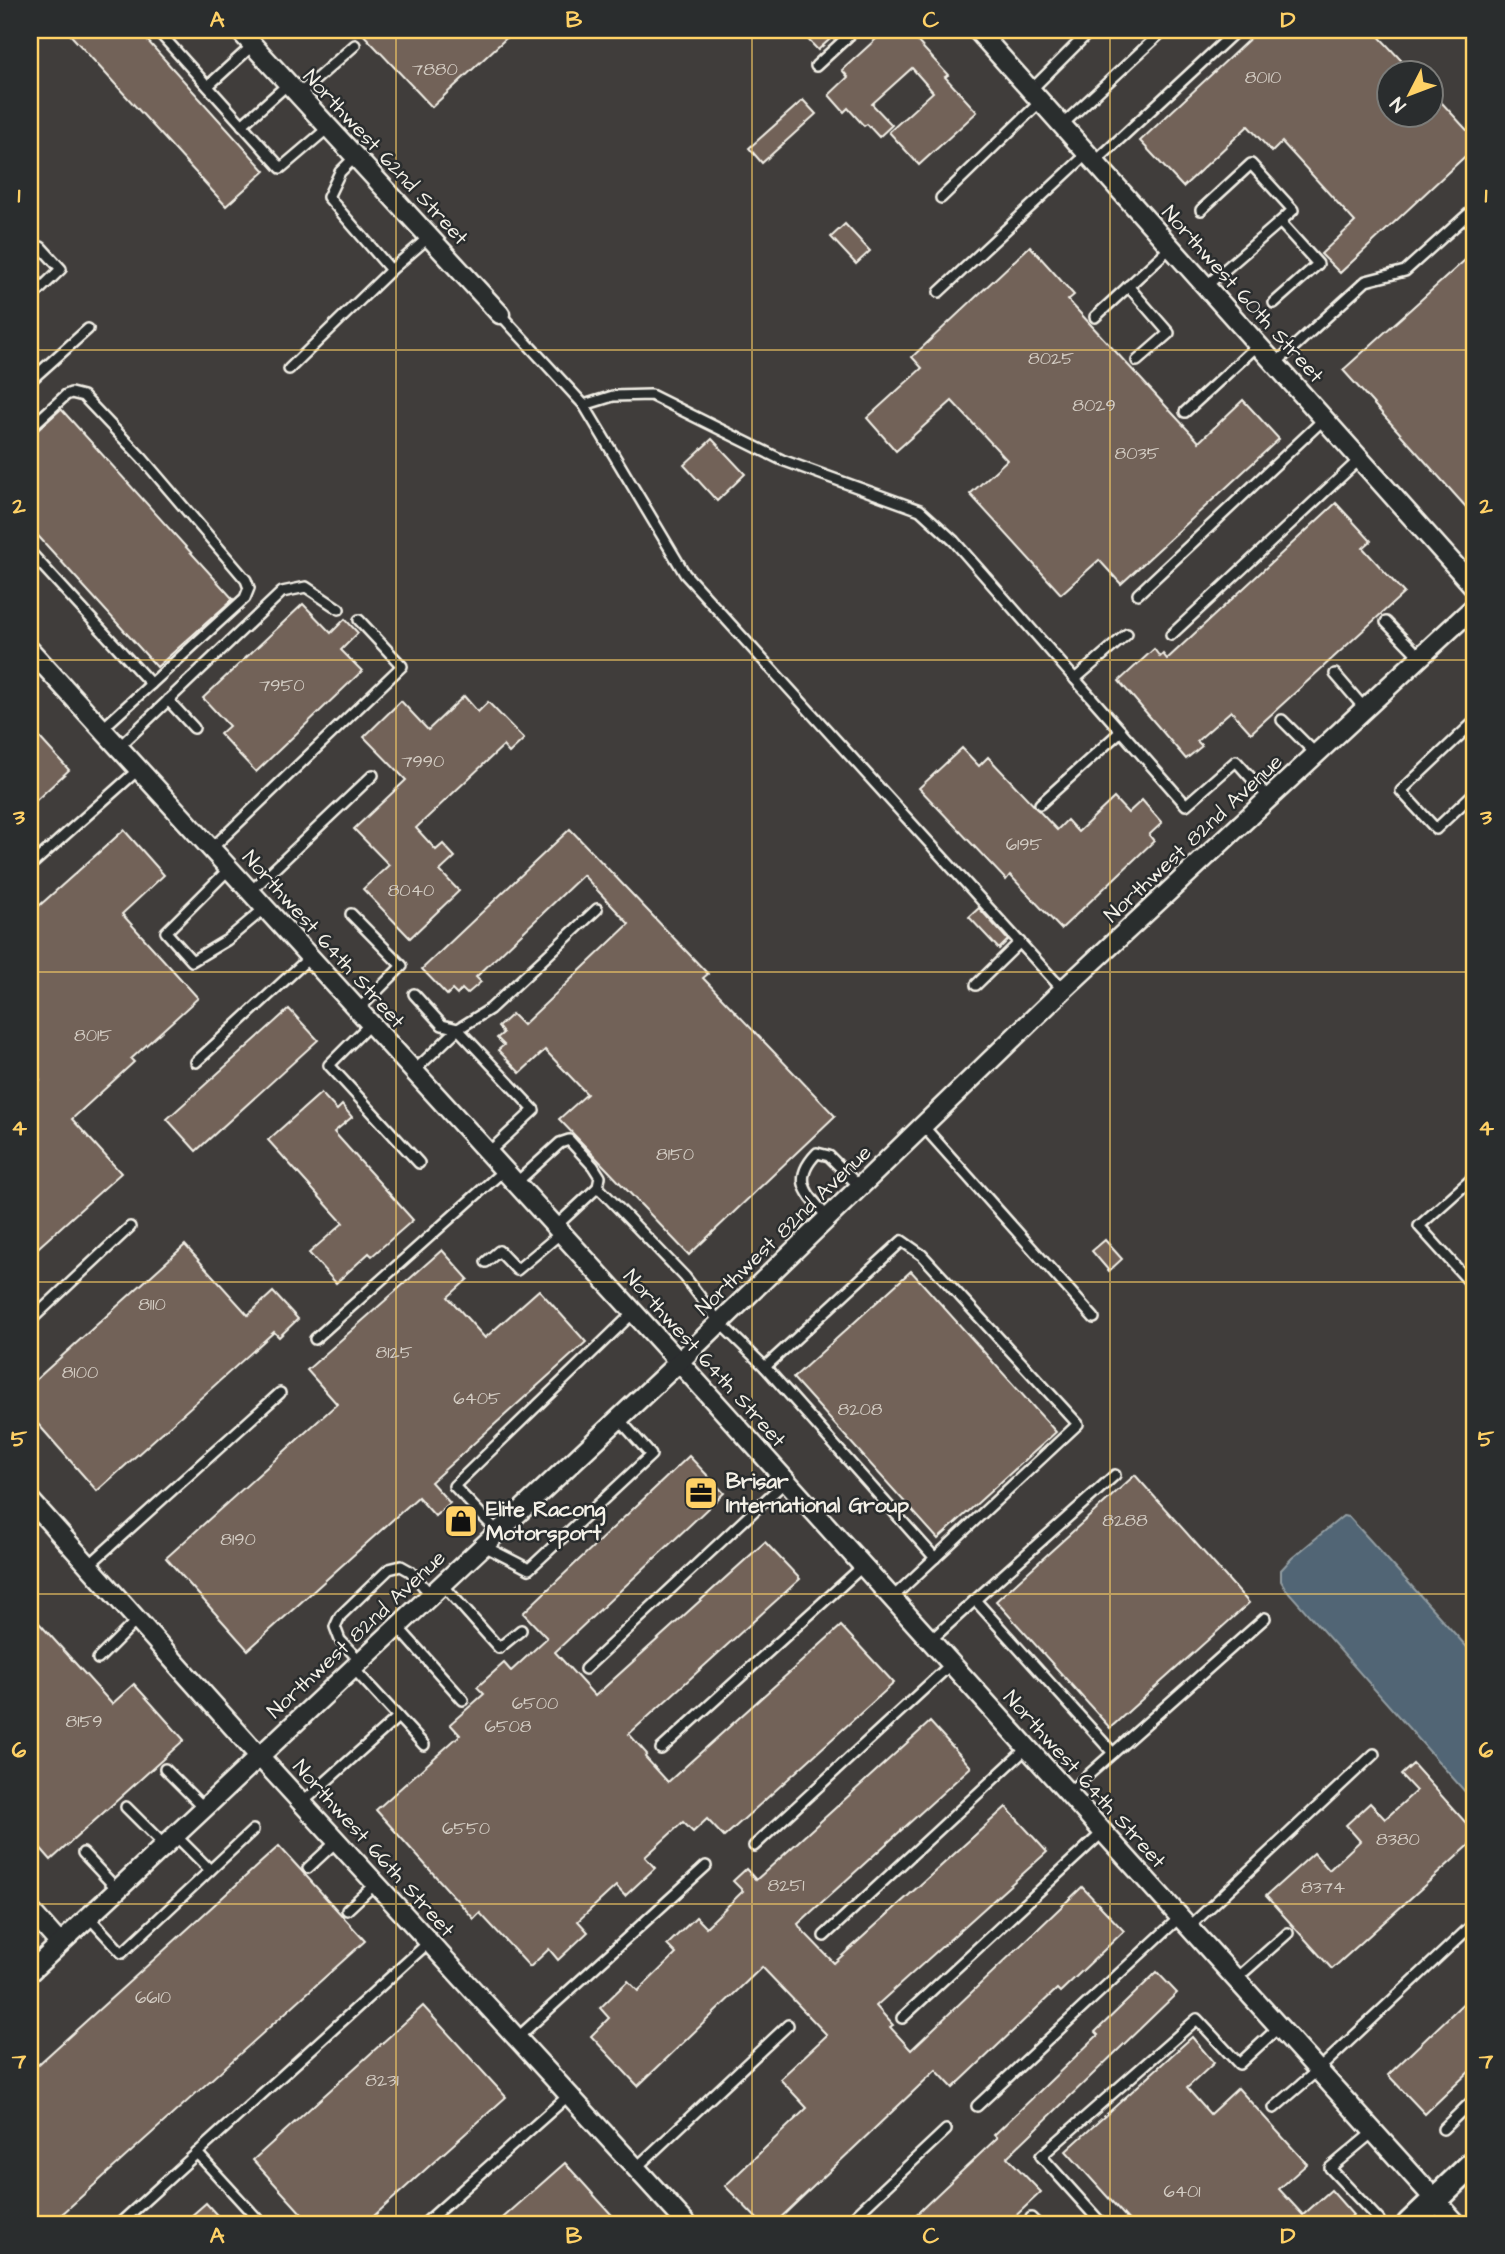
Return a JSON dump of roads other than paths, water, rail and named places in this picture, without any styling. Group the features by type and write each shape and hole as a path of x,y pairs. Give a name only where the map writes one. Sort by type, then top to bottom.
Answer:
{"street":[{"name":"Northwest 62nd Street","path":"239,30 500,314"},
{"name":"Northwest 60th Street","path":"977,30 1475,588"},
{"name":"Northwest 82nd Avenue","path":"30,1972 679,1362 1063,990 1475,606"},
{"name":"Northwest 64th Street","path":"30,650 634,1312 1457,2224"},
{"name":"Northwest 66th Street","path":"30,1500 259,1756 687,2224"},
{"path":"30,1910 59,1943"},
{"path":"1410,2224 1475,2162"}],"lane":[{"path":"157,30 281,168 328,128"},
{"path":"816,66 855,30"},
{"path":"941,198 1036,96 1091,30"},
{"path":"1062,125 1164,30"},
{"path":"939,292 1237,30"},
{"path":"208,86 253,45"},
{"path":"242,125 355,45"},
{"path":"355,157 340,172 328,197 391,270"},
{"path":"1201,209 1251,164 1293,210 1206,286"},
{"path":"1275,364 1366,281 1405,271 1475,208"},
{"path":"1274,303 1318,264 1280,222"},
{"path":"289,369 429,237"},
{"path":"30,257 41,247 61,269 30,299"},
{"path":"1095,317 1171,247"},
{"path":"1128,286 1169,333 1137,361"},
{"path":"500,314 584,405 685,574 1063,990"},
{"path":"30,382 88,329"},
{"path":"1185,412 1258,345"},
{"path":"30,428 66,396 71,393 83,396 142,458 246,580 249,588 245,598 102,729"},
{"path":"584,405 613,396 651,395 782,460 920,510 954,541 1186,805 1236,761 1269,798"},
{"path":"1138,594 1324,419"},
{"path":"1171,635 1360,459"},
{"path":"30,552 151,684"},
{"path":"119,747 282,592 306,587 338,609"},
{"path":"211,849 402,666 359,620"},
{"path":"1386,622 1420,657"},
{"path":"1075,679 1127,634"},
{"path":"1335,674 1365,709"},
{"path":"168,701 194,728"},
{"path":"1282,720 1316,754"},
{"path":"1475,721 1401,791 1436,829 1475,792"},
{"path":"1040,804 1121,731"},
{"path":"30,866 139,769"},
{"path":"250,892 373,775"},
{"path":"229,869 166,932 192,961 227,940 265,908"},
{"path":"414,1071 458,1029 490,1009 597,909"},
{"path":"351,914 402,966 329,1065 419,1163"},
{"path":"975,985 1020,942"},
{"path":"196,1062 310,957"},
{"path":"414,994 442,1025 458,1029 534,1110 488,1153"},
{"path":"923,1126 1094,1318"},
{"path":"316,1339 510,1176 560,1143 569,1140 600,1177 598,1187 517,1270 499,1251 486,1262"},
{"path":"828,1218 804,1189 802,1176 809,1161 817,1153 829,1156 860,1187"},
{"path":"1475,1176 1419,1226 1475,1288"},
{"path":"598,1187 685,1277 720,1323 765,1367 935,1558"},
{"path":"30,1321 131,1227"},
{"path":"765,1367 902,1241 922,1255 1078,1424 892,1598"},
{"path":"498,1532 454,1486 634,1312"},
{"path":"88,1566 280,1393"},
{"path":"484,1546 529,1569 651,1455 618,1419"},
{"path":"930,1641 1115,1475"},
{"path":"585,1670 786,1481"},
{"path":"424,1745 356,1665 335,1628 340,1616 389,1569 401,1566 437,1590 499,1648 521,1630"},
{"path":"660,1749 863,1566"},
{"path":"975,1600 1113,1753"},
{"path":"1068,1793 1265,1618"},
{"path":"98,1659 138,1620"},
{"path":"397,1626 463,1700"},
{"path":"754,1846 951,1664"},
{"path":"302,1803 398,1717"},
{"path":"824,1936 1027,1748"},
{"path":"977,2106 1374,1754"},
{"path":"165,1769 204,1808"},
{"path":"126,1807 210,1870"},
{"path":"88,1916 122,1953 253,1830"},
{"path":"902,2018 1103,1832"},
{"path":"308,1868 337,1841"},
{"path":"83,1853 117,1889"},
{"path":"517,2038 706,1866"},
{"path":"347,1910 376,1883"},
{"path":"1274,2108 1470,1927"},
{"path":"1236,1979 1288,1933"},
{"path":"119,2224 429,1942"},
{"path":"1102,2224 1041,2156 1197,2020 1239,2064 1279,2027"},
{"path":"636,2168 788,2025"},
{"path":"424,2224 569,2095"},
{"path":"1443,2129 1475,2098"},
{"path":"1466,2106 1475,2116"},
{"path":"846,2224 946,2130"},
{"path":"1373,2132 1330,2168 1380,2224"},
{"path":"197,2153 262,2224"}],"water":[{"path":"1343,1516 1349,1517 1475,1656 1475,1803 1281,1581 1281,1570 1292,1558"}],"place":[{"name":"Brisar International Group","path":"701,1493"},
{"name":"Elite Racong Motorsport","path":"461,1521"}]}
